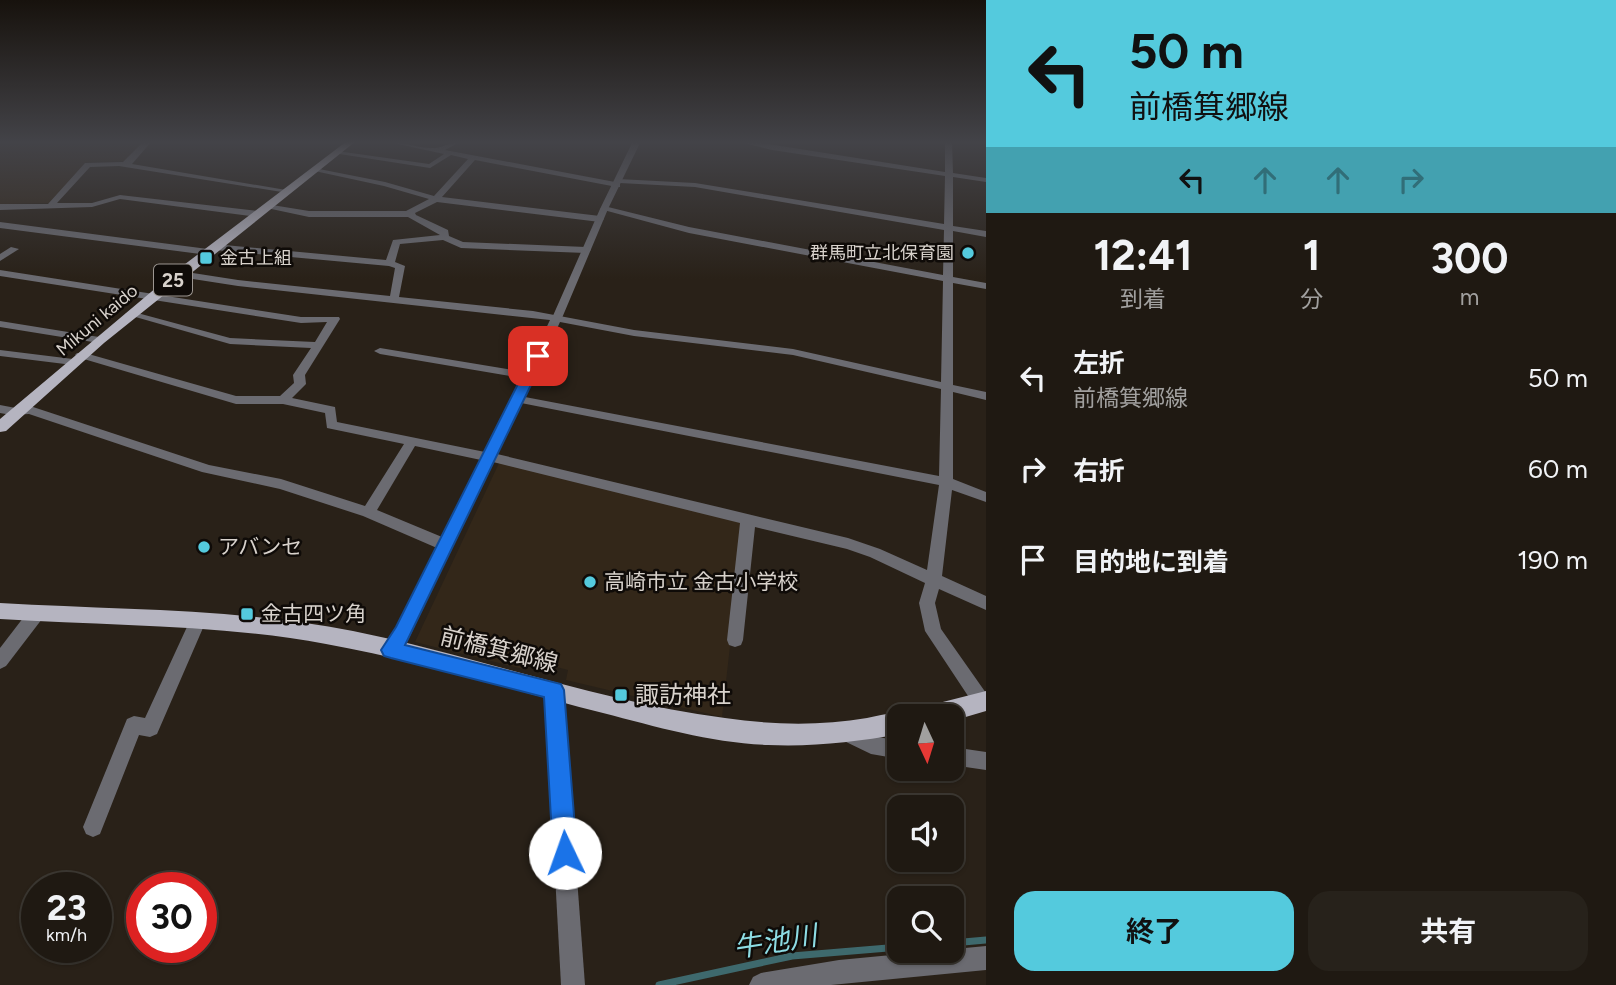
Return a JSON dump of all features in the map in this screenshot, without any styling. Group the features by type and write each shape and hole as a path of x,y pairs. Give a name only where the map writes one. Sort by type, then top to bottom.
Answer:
{"main road":[{"name":"Mikuni kaido","path":"0,427 130,314 293,187"},
{"name":"前橋箕郷線","path":"0,611 198,621 294,629 737,733 789,737 849,734 887,726"},
{"path":"964,707 984,702"}],"street":[{"path":"50,206 68,187"},
{"path":"263,187 288,191"},
{"path":"395,187 436,199 602,214 986,286"},
{"path":"410,214 436,199 447,187"},
{"path":"391,650 403,632 490,457 557,318 615,187"},
{"path":"707,187 986,234"},
{"path":"948,187 946,482 934,580 928,603 933,631 984,702"},
{"path":"0,207 92,205 120,197 309,214 410,214 445,232 443,236"},
{"path":"0,223 20,206"},
{"path":"0,223 211,249 390,262 400,266 394,299"},
{"path":"390,262 396,242 443,236 471,247 586,250"},
{"path":"0,258 14,249"},
{"path":"0,273 301,320 335,319 299,375 300,384 283,400"},
{"path":"180,274 237,283 557,318 634,333 793,352 986,397"},
{"path":"130,314 230,341 318,345"},
{"path":"0,324 99,340"},
{"path":"380,351 529,376"},
{"path":"0,354 77,358 236,400 283,400 331,410 331,425 490,457 866,550 986,603"},
{"path":"517,399 946,482 986,497"},
{"path":"0,409 17,412 30,410 207,469 281,484 369,512 446,545"},
{"path":"369,512 412,441"},
{"path":"735,640 748,521"},
{"path":"0,661 36,614"},
{"path":"93,827 134,725 150,728 198,621"},
{"path":"554,690 572,983"},
{"path":"849,734 871,745 887,748"},
{"path":"964,758 986,761"},
{"path":"761,985 839,972 986,958"}],"shaded area":[{"path":"0,187 63,187 49,203 0,204"},
{"name":"高崎市立 金古小学校","path":"500,461 744,522 722,717 566,680 568,670 531,660 527,670 415,642"}],"waterway":[{"name":"牛池川","path":"964,942 986,940"},
{"name":"牛池川","path":"659,985 792,956 887,948"}],"place":[{"name":"群馬町立北保育園","path":"968,253"},
{"name":"金古上組","path":"206,258"},
{"name":"アバンセ","path":"204,547"},
{"name":"高崎市立 金古小学校","path":"590,582"},
{"name":"金古四ツ角","path":"247,614"},
{"name":"諏訪神社","path":"621,695"}],"route":[{"path":"538,356 403,632 391,650 554,690 565,853"}]}
